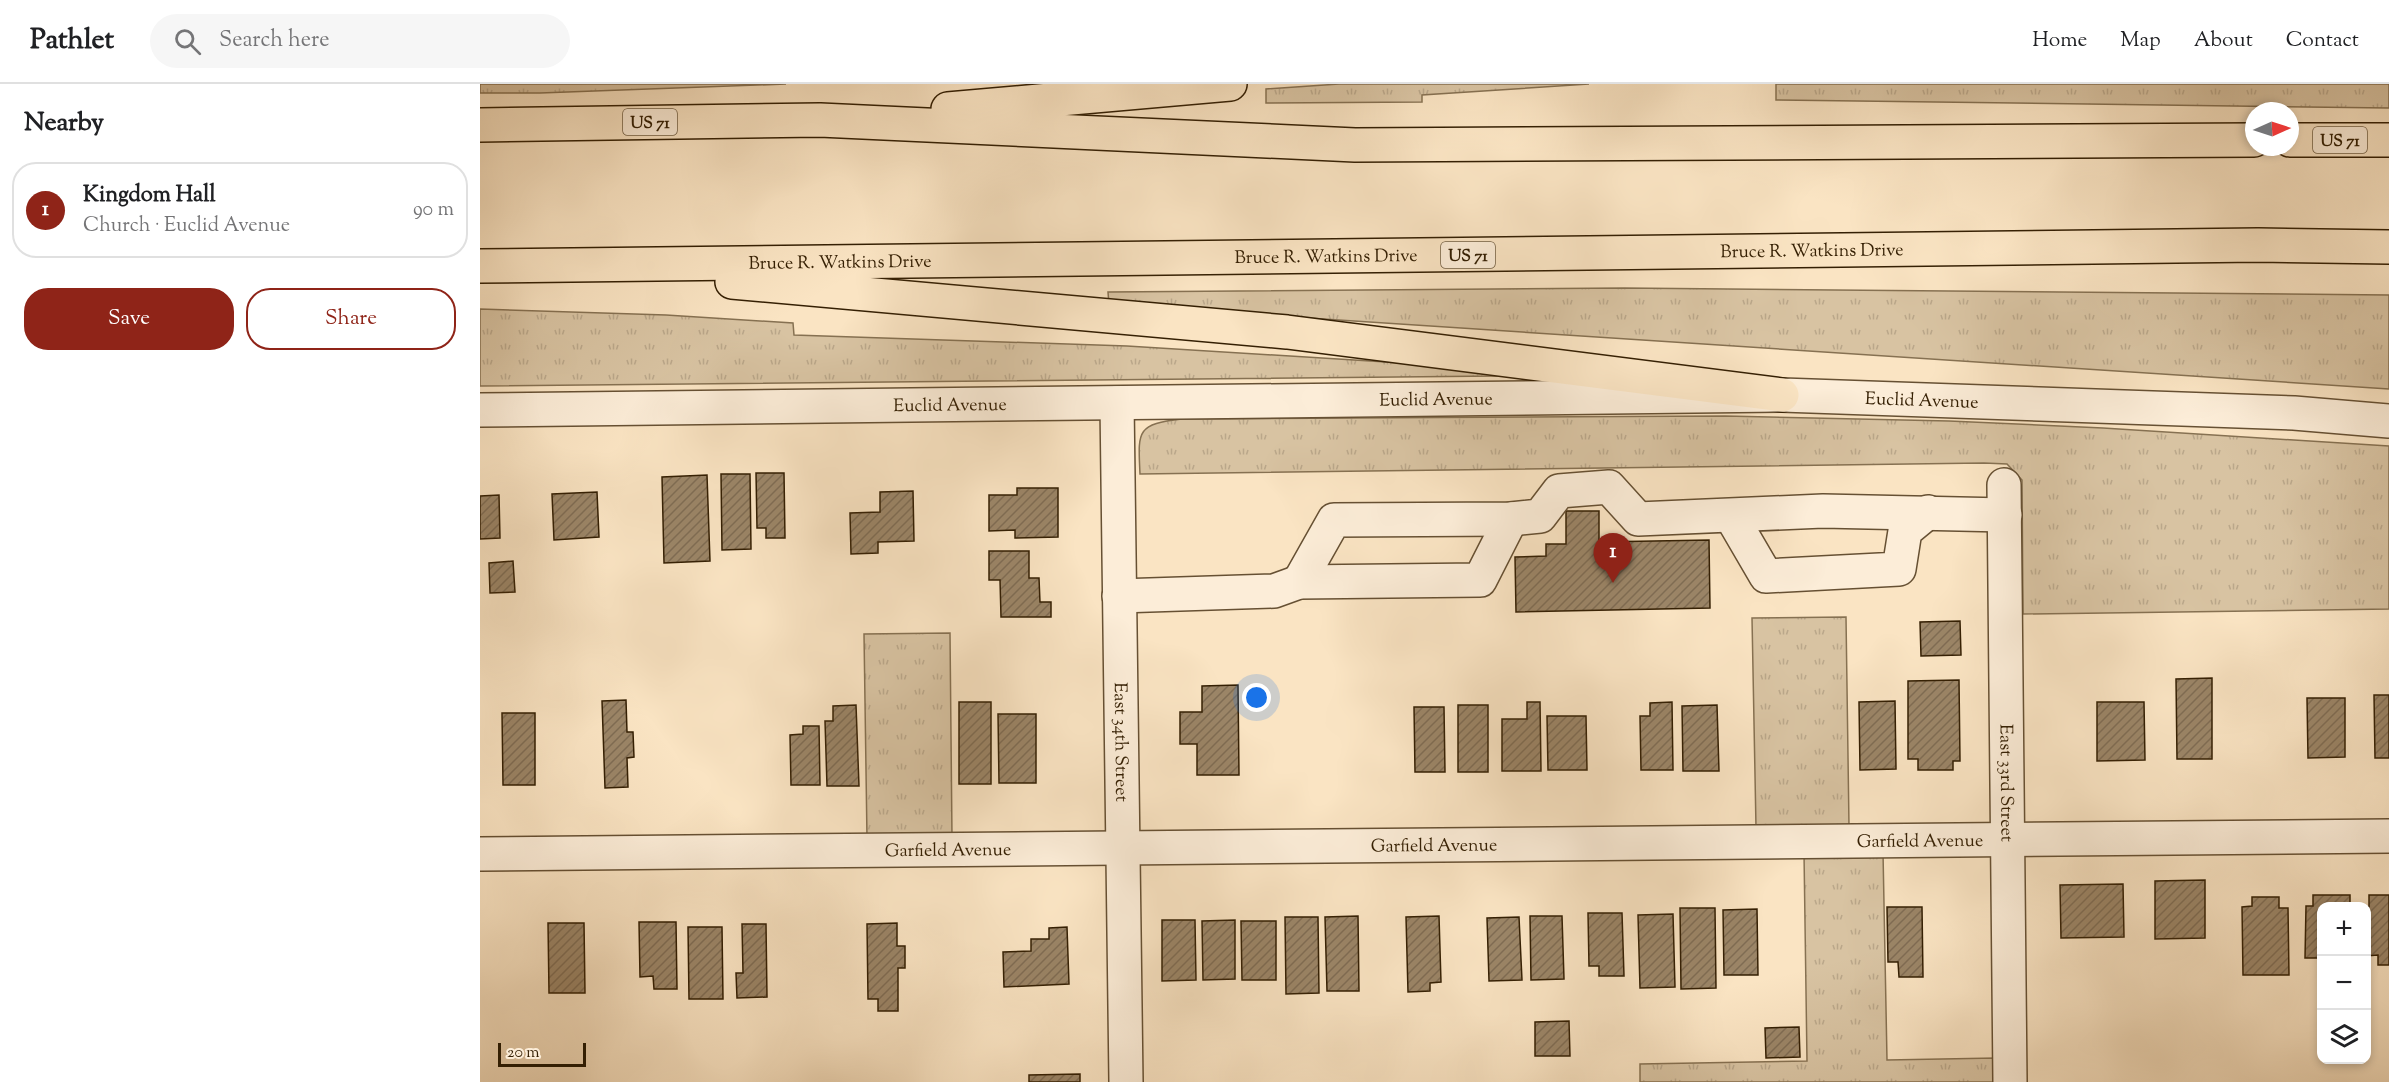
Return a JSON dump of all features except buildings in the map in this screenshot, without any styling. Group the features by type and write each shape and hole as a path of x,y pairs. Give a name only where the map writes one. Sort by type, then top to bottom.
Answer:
{"highway":[{"path":"820,120 1230,84"},
{"name":"US 71","path":"480,125 820,120 1355,145 2245,140"},
{"name":"US 71","path":"2299,140 2389,140"},
{"name":"Bruce R. Watkins Drive","path":"480,266 2258,245 2389,247"},
{"path":"548,266 1287,332 1782,395"}],"street":[{"name":"Euclid Avenue","path":"480,410 1782,395 2294,413 2389,421"},
{"name":"East 34th Street","path":"1117,403 1126,1082"},
{"path":"1299,582 1334,520 1511,519 1540,516 1558,490 1609,487 1638,519 1823,511 1928,512"},
{"name":"East 33rd Street","path":"1928,512 1970,515 2005,500 2010,1082"},
{"path":"1731,516 1766,576 1899,569 1905,531 1928,512"},
{"path":"1119,596 1274,591 1299,582 1480,580 1511,519"},
{"name":"Garfield Avenue","path":"480,854 2389,836"}],"green space":[{"path":"480,84 786,84 480,93"},
{"path":"1339,84 1589,84 1422,95 1422,102 1266,103 1266,89"},
{"path":"1776,84 2389,84 2389,108 2299,107 2299,102 2245,102 2245,106 1776,100"},
{"path":"1624,288 2389,295 2389,389 1109,305 1108,292"},
{"path":"480,309 666,315 793,323 794,335 1127,346 1498,369 1497,376 480,386"},
{"path":"1725,416 1949,421 2389,446 2389,609 2023,614 2022,480 2007,464 1140,474 1139,448 1143,432 1156,424 1182,419"},
{"path":"1846,617 1849,826 1756,827 1752,618"},
{"path":"950,633 952,837 867,838 864,634"},
{"path":"1883,852 1887,1060 1996,1058 1997,1082 1640,1082 1640,1064 1807,1061 1804,853"}],"place":[{"name":"Kingdom Hall","path":"1613,583"}]}
